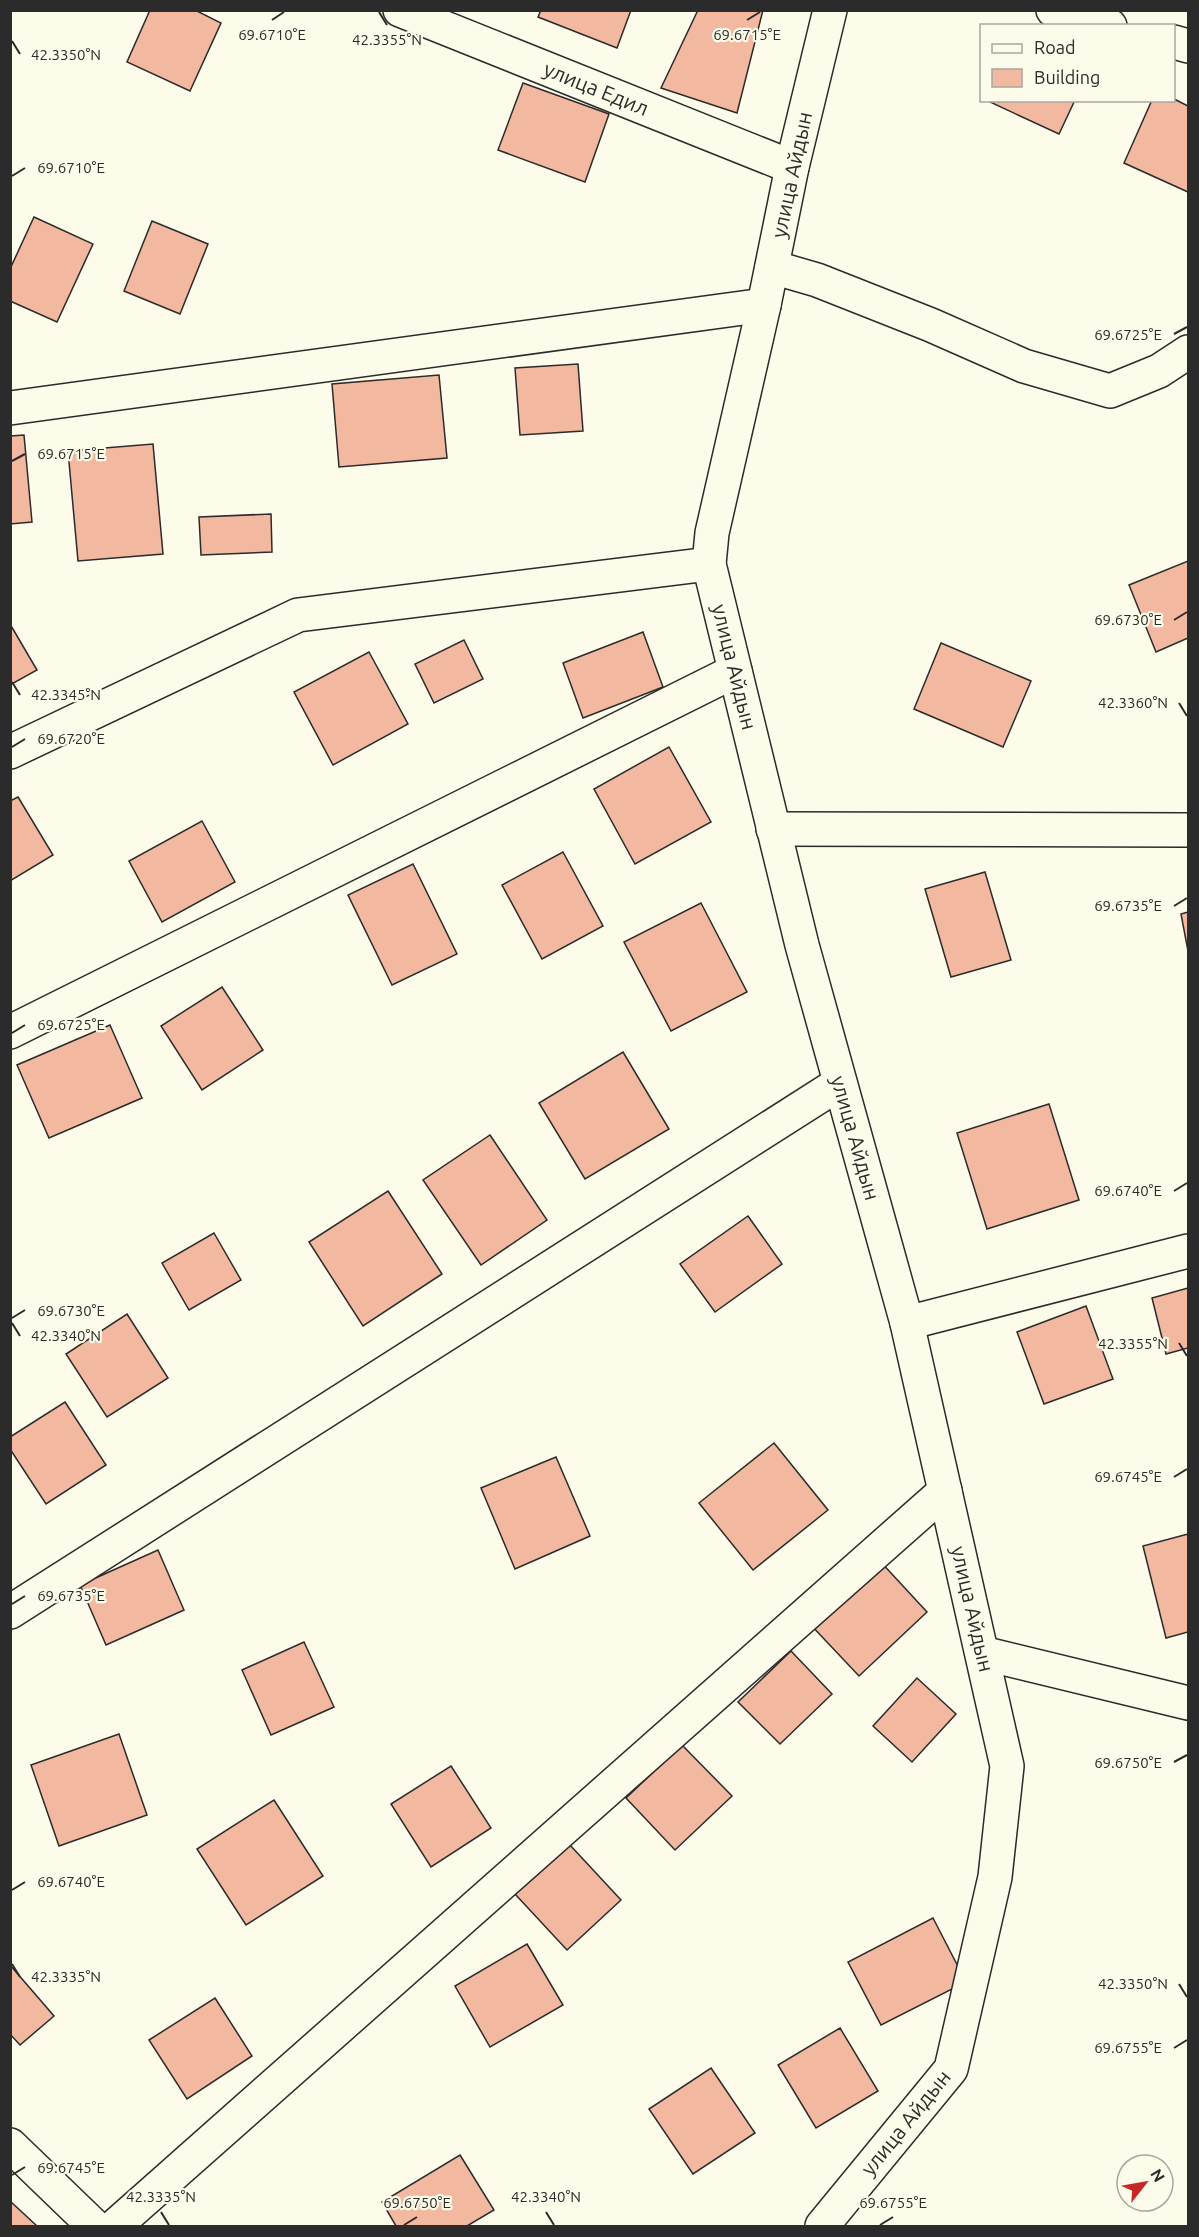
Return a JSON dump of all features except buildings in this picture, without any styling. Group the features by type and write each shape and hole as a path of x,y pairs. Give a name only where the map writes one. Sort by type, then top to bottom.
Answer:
{"street":[{"name":"улица Едил","path":"400,10 792,166"},
{"name":"улица Айдын","path":"822,2226 951,2069 995,1877 1007,1766 907,1323 802,945 709,564 712,533 764,305 792,166 830,10"},
{"path":"1053,10 1103,24"},
{"path":"772,267 817,280 931,325 1024,366 1110,391 1159,371 1188,352"},
{"path":"10,408 764,305"},
{"path":"10,752 298,615 709,564"},
{"path":"10,1032 735,671"},
{"path":"773,829 1188,830"},
{"path":"10,1612 840,1083"},
{"path":"907,1323 1188,1251"},
{"path":"114,2226 945,1491"},
{"path":"982,1653 1188,1703"},
{"path":"10,2145 94,2226"}]}
